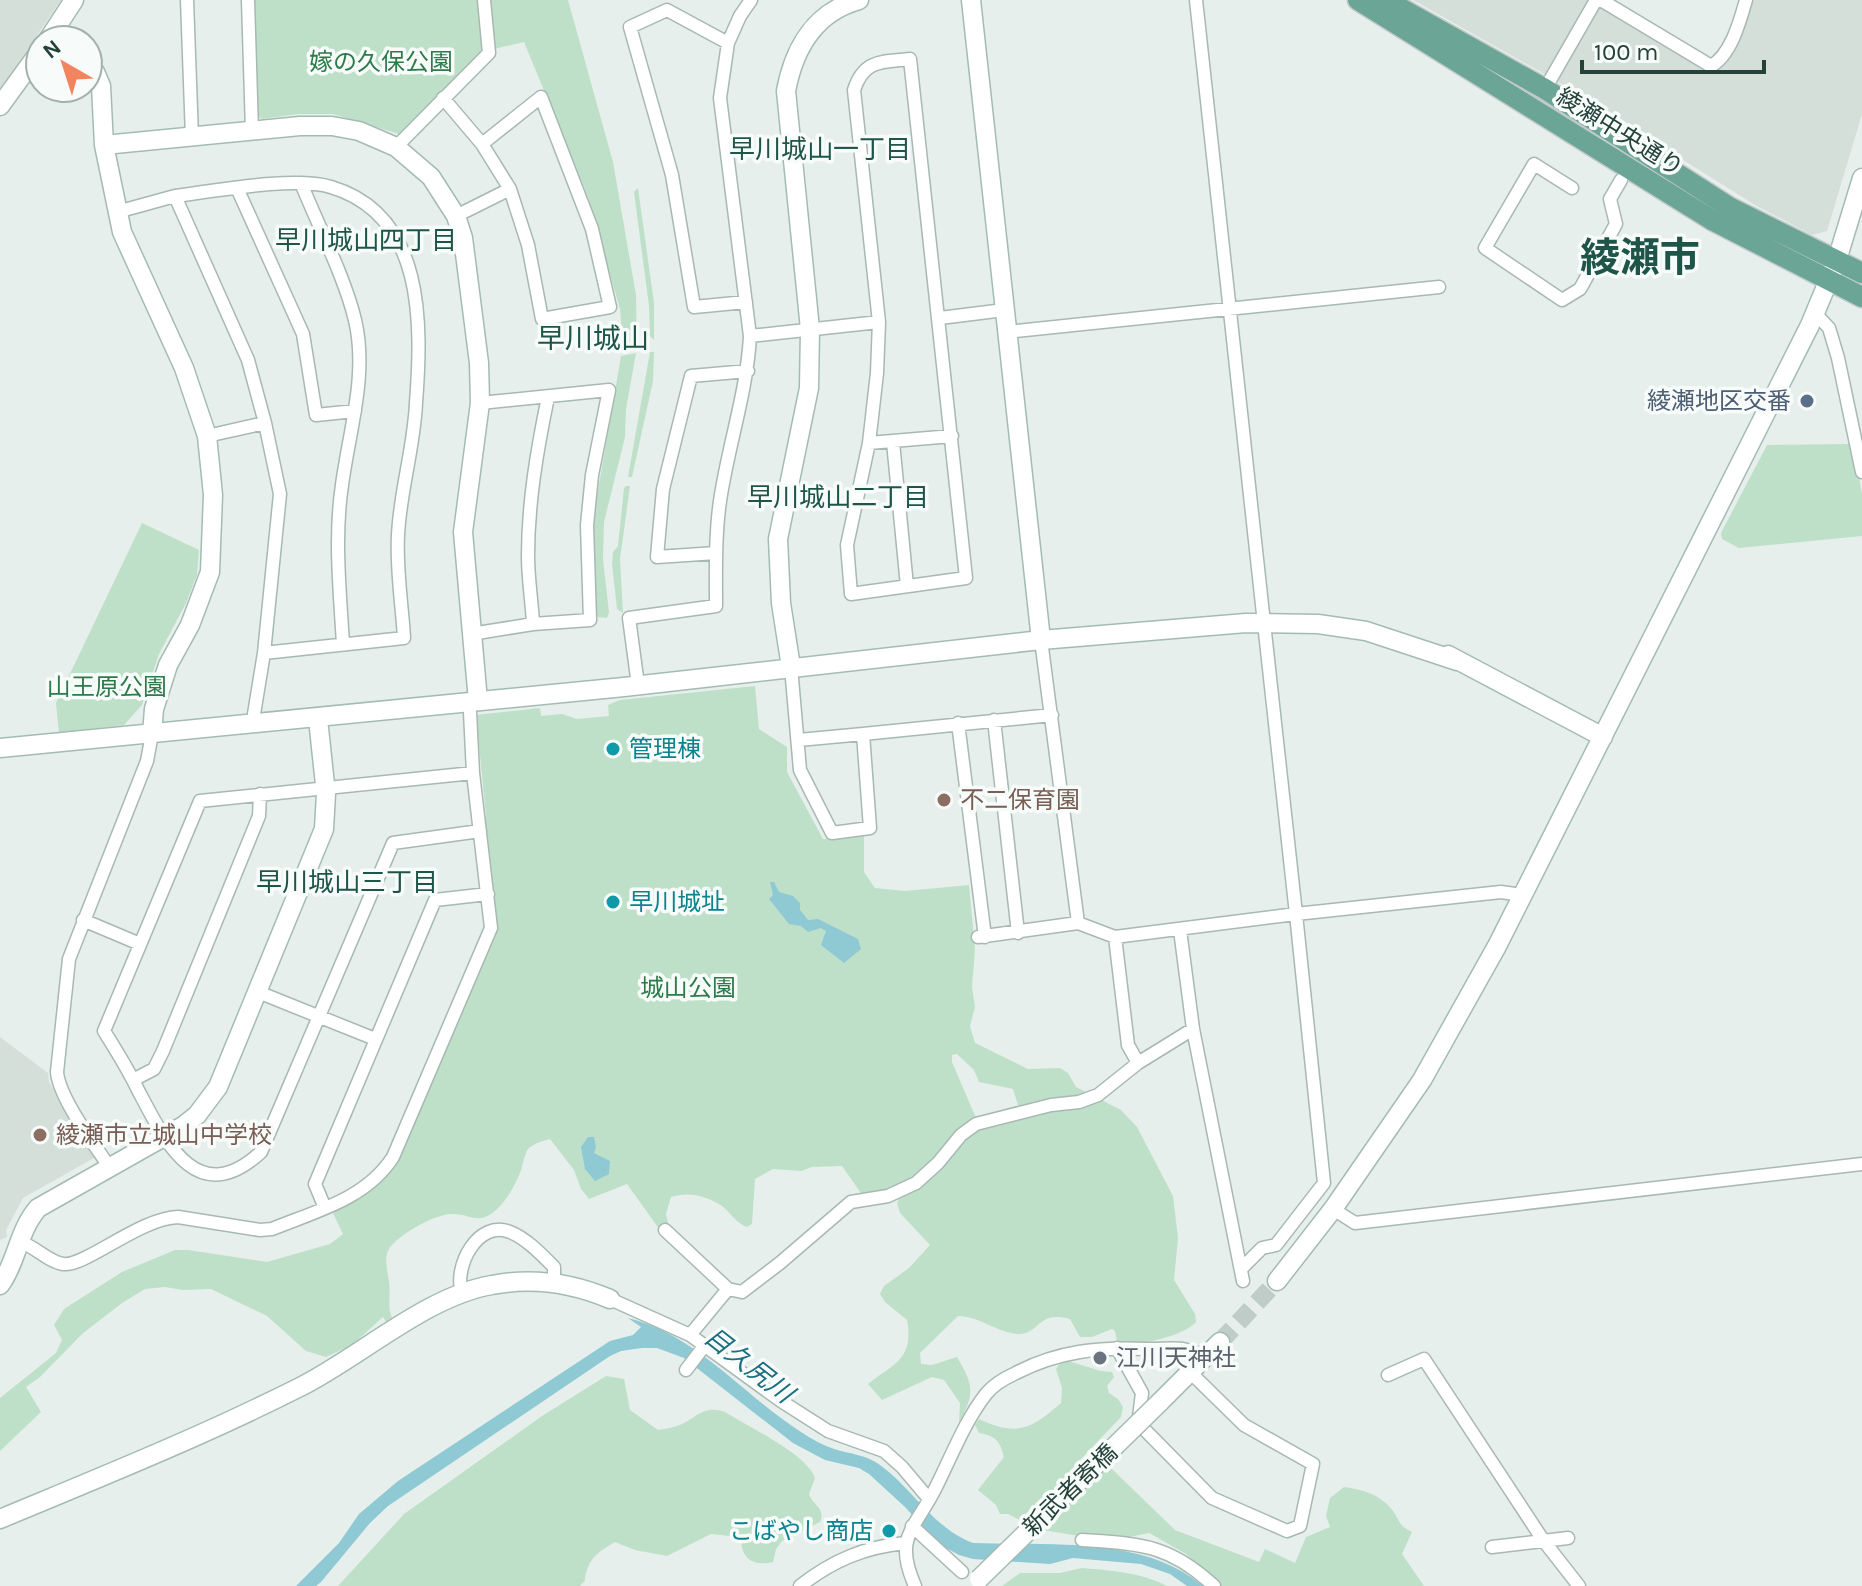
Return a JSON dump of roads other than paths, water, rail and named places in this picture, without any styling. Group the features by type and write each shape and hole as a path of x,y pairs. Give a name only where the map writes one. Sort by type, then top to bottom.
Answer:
{"main road":[{"name":"綾瀬中央通り","path":"1358,0 1712,220 1862,297"},
{"name":"綾瀬中央通り","path":"1386,0 1545,89 1689,183 1771,230 1862,273"}],"street":[{"path":"59,24 74,0"},
{"path":"187,0 192,137"},
{"path":"248,0 252,131"},
{"path":"396,147 489,53 484,0"},
{"path":"638,685 629,618 716,606 720,501 748,371 750,336 720,98 728,43 751,0"},
{"path":"859,0 832,11 814,26 796,53 786,91 810,329 809,388 778,539 781,603 791,667 800,770 832,833 870,828 863,734"},
{"path":"971,0 1041,640 1078,923"},
{"path":"1180,930 1193,1029 1242,1274 1262,1248 1276,1245 1324,1183 1196,0"},
{"path":"1545,89 1598,0 1711,66 1717,62 1737,28 1746,0"},
{"path":"728,43 667,10 630,27 672,175 694,307 746,302"},
{"path":"910,59 966,578 851,594 847,545 869,443 879,322 854,90 865,69 877,62 910,59"},
{"path":"0,106 24,74"},
{"path":"443,98 482,144 510,189 528,245 542,319 610,307 592,229 541,97 482,144"},
{"path":"102,104 104,145 122,232 184,368 207,436 213,495 210,572 190,625 168,665 156,701 147,761 69,959 58,1081 110,1168"},
{"path":"19,1241 62,1264 74,1263 137,1228 164,1217 272,1229 356,1194 384,1170 393,1157 491,928 473,773 471,634 463,532 480,403 478,350 463,238 456,216 431,177 396,147 359,131 332,126 104,145"},
{"path":"1572,188 1534,164 1485,248 1562,300 1580,289 1616,224 1610,199 1621,180"},
{"path":"1277,1281 1333,1209 1422,1080 1497,946 1813,319 1837,260 1862,178"},
{"path":"117,212 175,196 237,188 301,183 330,186 355,197 375,211 396,235 411,269 417,322 416,405 402,487 398,538 404,638 264,653"},
{"path":"301,183 355,320 360,363 340,503 338,566 343,644"},
{"path":"237,188 303,334 316,415 355,411"},
{"path":"456,216 510,189"},
{"path":"175,196 248,360 280,494 255,724"},
{"path":"1007,332 1439,287"},
{"path":"940,318 1004,310"},
{"path":"1813,319 1829,328 1862,472"},
{"path":"750,336 879,322"},
{"path":"716,553 657,557 663,489 691,376 748,371"},
{"path":"471,634 533,624 590,620 587,525 592,475 609,390 480,403"},
{"path":"533,624 528,557 531,496 548,397"},
{"path":"207,436 265,423"},
{"path":"869,443 952,436"},
{"path":"893,442 907,586"},
{"path":"0,748 474,707 791,667 1150,630 1198,620 1316,614 1367,622 1412,636 1603,737"},
{"path":"799,740 1052,715"},
{"path":"0,1285 8,1274 30,1218 38,1208 163,1138 197,1115 218,1087 324,829 325,788 318,719"},
{"path":"994,720 1018,933"},
{"path":"958,723 982,937 1078,923 1115,937 1501,892 1522,895"},
{"path":"473,773 200,801 104,1031 163,1138 180,1159 196,1171 214,1174 244,1167 261,1152 393,843 480,831"},
{"path":"133,1080 154,1069 163,1051 259,816 260,794"},
{"path":"325,1208 315,1184 435,900 488,894"},
{"path":"83,920 140,944"},
{"path":"1115,937 1128,1045 1138,1063"},
{"path":"258,992 375,1039"},
{"path":"665,1230 728,1289 742,1292 851,1202 888,1196 916,1183 961,1135 976,1124 1051,1105 1079,1102 1098,1095 1138,1063 1193,1029"},
{"path":"1333,1209 1355,1223 1862,1164"},
{"path":"462,1293 458,1278 462,1262 483,1236 496,1229 510,1232 545,1258 554,1267 554,1283"},
{"path":"0,1519 302,1386 462,1293 491,1285 554,1283 581,1287 653,1316 690,1335 703,1348 828,1431 884,1451 902,1467 928,1501"},
{"path":"690,1335 728,1289"},
{"name":"新武者寄橋","path":"971,1579 1191,1373 1220,1342"},
{"path":"687,1369 703,1348"},
{"path":"1117,1348 1142,1393 1139,1417 1143,1428 1212,1498 1287,1531 1300,1526 1313,1464 1244,1425 1191,1373"},
{"path":"915,1586 905,1556 905,1543 912,1525 978,1406 996,1385 1052,1357 1117,1348 1187,1348 1205,1358"},
{"path":"1388,1375 1424,1359 1543,1540 1579,1586"},
{"path":"912,1525 920,1536 971,1579"},
{"path":"1492,1547 1568,1538"},
{"path":"1082,1540 1142,1544 1196,1569 1214,1586"},
{"path":"800,1586 826,1566 869,1548 905,1543"}],"water":[{"path":"770,882 774,882 779,892 793,896 800,903 800,910 808,920 818,919 858,939 861,949 844,963 821,945 826,931 821,928 808,932 801,926 789,924 769,899 773,895"},
{"path":"588,1137 594,1137 594,1153 610,1161 609,1174 595,1181 585,1169 581,1147"},
{"path":"628,1318 653,1326 698,1352 780,1417 821,1444 875,1462 946,1528 973,1543 1063,1544 1124,1551 1152,1558 1179,1570 1203,1586 1187,1586 1170,1574 1141,1564 1073,1558 1050,1564 973,1559 959,1555 939,1544 869,1474 859,1468 825,1460 793,1443 684,1358 657,1348 642,1348 610,1356 388,1506 321,1582 316,1586 296,1586 339,1543 359,1514 398,1481 610,1341 633,1335 641,1327"}],"tunnel":[{"path":"1220,1342 1277,1281"}],"place":[{"name":"綾瀬地区交番","path":"1807,401"},
{"name":"管理棟","path":"613,749"},
{"name":"不二保育園","path":"944,800"},
{"name":"早川城址","path":"613,902"},
{"name":"綾瀬市立城山中学校","path":"40,1135"},
{"name":"江川天神社","path":"1100,1358"},
{"name":"こばやし商店","path":"889,1531"}],"district":[{"name":"早川城山一丁目","path":"820,149"},
{"name":"早川城山四丁目","path":"366,240"},
{"name":"綾瀬市","path":"1640,257"},
{"name":"早川城山","path":"593,338"},
{"name":"早川城山二丁目","path":"838,497"},
{"name":"早川城山三丁目","path":"347,882"}],"park label":[{"name":"嫁の久保公園","path":"381,62"},
{"name":"山王原公園","path":"107,687"},
{"name":"城山公園","path":"688,988"}],"water label":[{"name":"目久尻川","path":"749,1365"}]}
